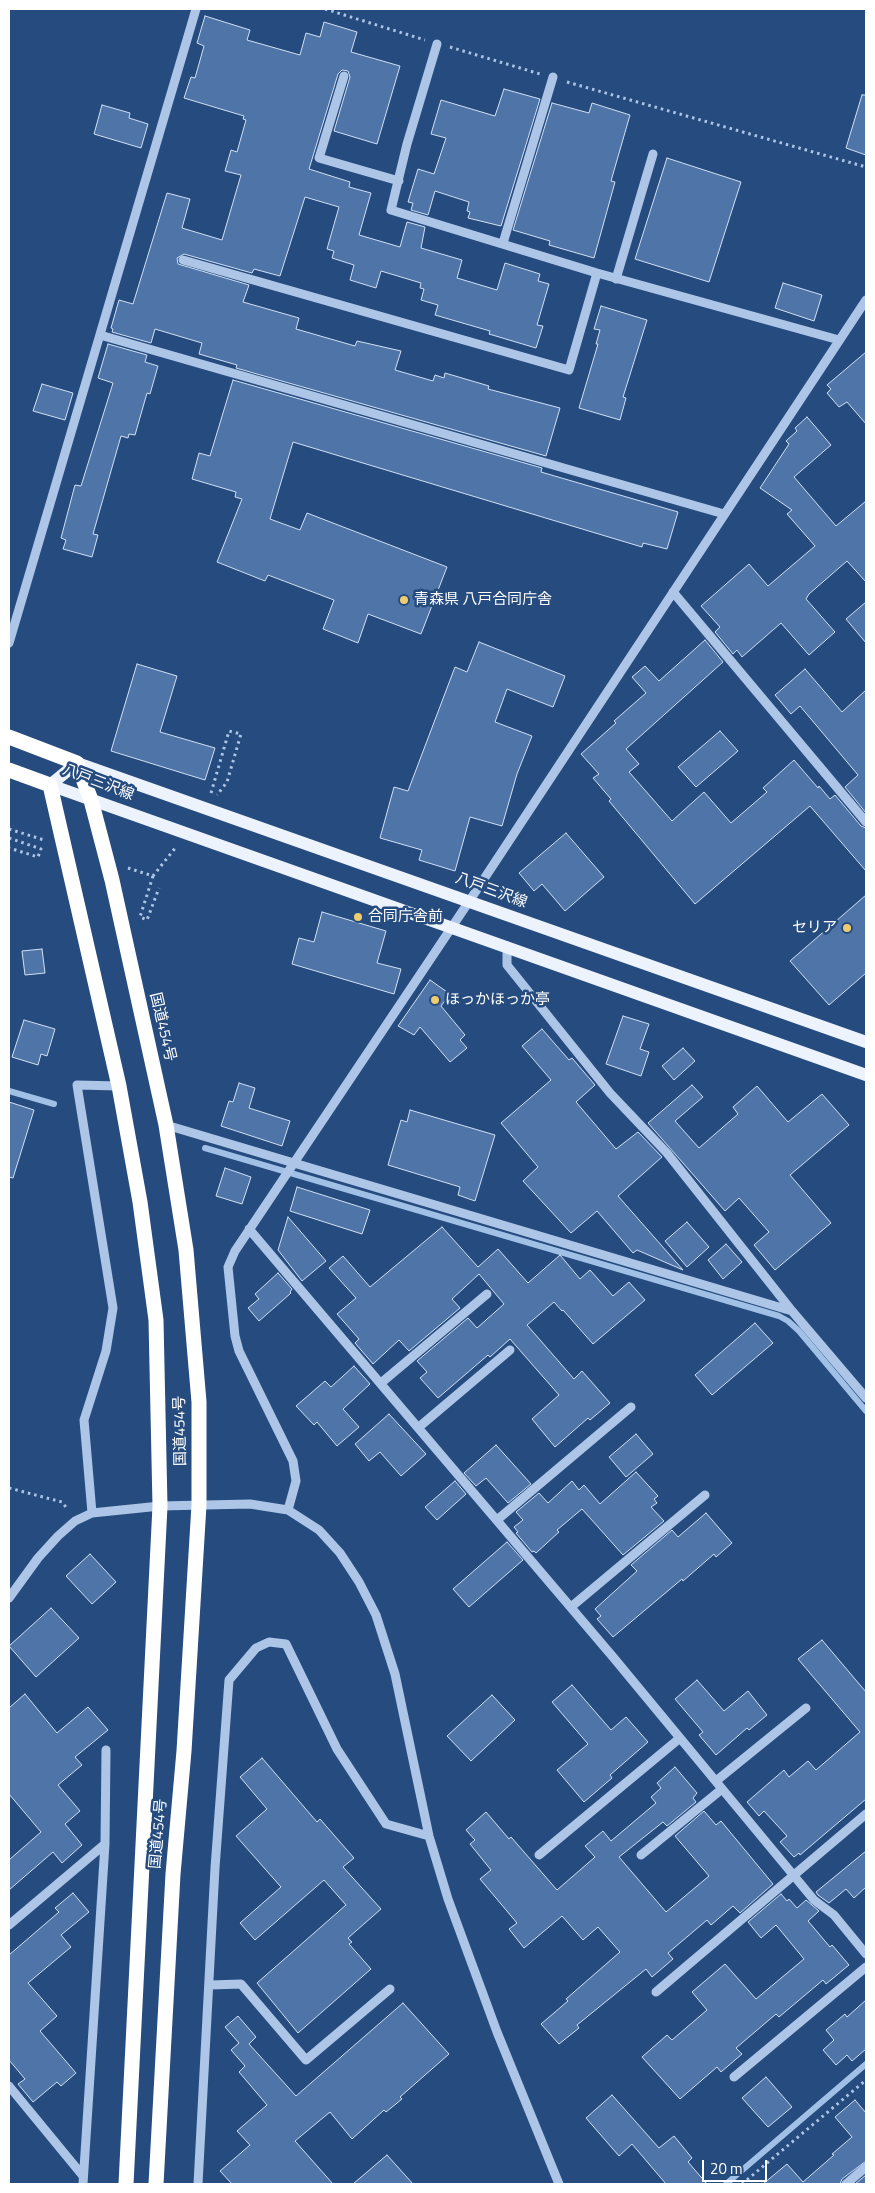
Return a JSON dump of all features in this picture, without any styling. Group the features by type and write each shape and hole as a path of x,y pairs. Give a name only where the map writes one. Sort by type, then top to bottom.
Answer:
{"highway":[{"path":"9,737 77,763"},
{"name":"国道454号","path":"77,763 91,800 112,880 166,1125 186,1250 199,1402 199,1505 184,1751 173,1874 156,2184"},
{"path":"9,770 50,784"},
{"name":"国道454号","path":"50,784 119,1086 140,1202 156,1320 160,1506 126,2184"}],"main road":[{"name":"八戸三沢線","path":"50,784 77,763 470,900 866,1042"},
{"name":"八戸三沢線","path":"50,784 866,1075"}],"street":[{"path":"9,643 196,9"},
{"path":"438,44 391,210 616,279 839,340"},
{"path":"344,76 318,158 399,181"},
{"path":"503,243 553,77"},
{"path":"616,279 652,154"},
{"path":"183,260 569,370 597,273"},
{"path":"288,1510 296,1481 294,1461 239,1351 235,1336 228,1267 235,1251 470,900 866,300"},
{"path":"100,335 724,514"},
{"path":"673,592 866,822"},
{"path":"507,946 507,965 610,1093 666,1153 792,1311 866,1398"},
{"path":"92,1513 84,1420 106,1351 113,1308 77,1085 119,1086"},
{"path":"166,1125 792,1311"},
{"path":"249,1229 571,1607 814,1900 834,1915 866,1954"},
{"path":"381,1383 487,1294"},
{"path":"419,1428 510,1350"},
{"path":"497,1520 631,1407"},
{"path":"571,1607 705,1495"},
{"path":"9,1598 38,1558 58,1536 75,1521 92,1513 160,1506 250,1504 288,1510 319,1530 340,1553 359,1582 376,1615 395,1674 429,1836 448,1899 493,2023 559,2184"},
{"path":"198,2184 215,1868 229,1680 256,1648 269,1642 286,1644 337,1749 386,1824 429,1836"},
{"path":"716,1782 806,1708"},
{"path":"539,1855 680,1738"},
{"path":"83,2180 104,1844 106,1750"},
{"path":"641,1855 722,1789"},
{"path":"656,1992 866,1814"},
{"path":"9,1925 104,1844"},
{"path":"734,2077 866,1967"},
{"path":"210,1985 241,1984 306,2060 390,1989"},
{"path":"10,2090 83,2180"},
{"path":"846,2184 866,2167"}],"path":[{"path":"325,9 438,44 866,167"},
{"path":"211,793 218,771"},
{"path":"9,838 41,849 38,857 9,848"},
{"path":"153,876 140,918 147,920 158,888"},
{"path":"9,1488 62,1502 75,1521"},
{"path":"742,2184 866,2080"}],"building":[{"path":"205,16 250,30 247,40 300,55 306,33 320,37 324,22 357,32 351,52 400,66 377,144 334,131 350,77 348,71 342,70 338,74 309,169 350,182 349,187 371,193 359,235 400,247 407,222 425,227 421,248 462,260 457,278 497,290 505,263 540,274 538,281 549,284 537,325 543,326 536,348 489,334 490,331 435,315 438,305 421,300 424,289 420,288 421,283 381,271 376,288 350,280 354,265 332,258 334,251 327,249 339,207 305,197 280,276 254,269 252,273 184,254 177,258 178,264 249,285 243,302 299,318 296,329 355,346 357,341 401,351 395,370 433,381 435,375 444,378 445,373 489,386 488,389 560,408 546,456 236,368 237,365 199,354 202,343 155,329 151,343 112,332 113,329 111,328 119,300 133,304 167,193 190,199 182,228 222,240 241,175 225,171 231,150 237,152 246,120 243,119 244,116 184,98 191,77 195,78 204,46 197,43"},
{"path":"504,89 540,99 501,226 468,218 470,212 467,211 469,202 435,191 428,215 411,210 413,203 408,202 418,169 434,174 446,138 431,134 441,100 495,116"},
{"path":"862,95 866,95 866,155 846,148"},
{"path":"552,103 589,113 592,103 630,115 611,181 615,182 594,258 549,245 550,241 513,230"},
{"path":"102,105 130,113 129,118 148,124 141,148 94,134"},
{"path":"667,158 741,182 709,282 635,259"},
{"path":"783,283 822,295 814,321 775,308"},
{"path":"601,306 647,320 623,397 626,398 620,420 579,408 598,344 596,344 600,330 594,329"},
{"path":"108,344 147,355 145,362 158,366 150,394 147,393 135,435 129,434 128,438 121,436 93,534 98,535 92,557 63,549 66,540 61,538 75,485 81,486 113,383 98,378"},
{"path":"866,352 866,424 847,402 839,407 827,393 831,389 827,385"},
{"path":"233,380 542,468 541,472 678,512 667,549 643,543 642,547 293,442 270,519 300,530 307,513 447,567 421,634 368,614 358,643 323,629 334,600 268,575 265,581 217,562 242,499 235,497 236,492 192,479 199,453 210,456"},
{"path":"42,384 73,393 65,420 33,411"},
{"path":"807,417 831,445 794,477 836,526 866,501 866,582 847,561 809,594 806,599 835,632 809,655 781,623 742,657 737,650 733,654 715,632 720,627 701,606 749,564 768,586 815,546 787,514 792,510 760,488 789,444 786,441 797,431 795,428"},
{"path":"866,602 866,643 846,619"},
{"path":"705,640 723,662 626,749 639,764 629,772 672,821 704,792 731,823 767,792 763,788 794,760 818,788 819,786 830,799 835,795 861,826 866,828 866,871 810,806 695,904 609,801 611,799 593,778 599,774 581,754 646,693 632,677 645,666 659,681"},
{"path":"479,642 565,676 553,707 507,689 495,722 532,736 517,774 502,826 470,817 455,871 419,860 422,850 380,838 394,787 408,791 455,667 467,672"},
{"path":"137,664 177,676 160,732 215,748 205,780 111,751"},
{"path":"805,669 842,712 866,690 866,813 845,787 858,775 800,706 791,714 775,695"},
{"path":"720,731 738,751 696,787 678,767"},
{"path":"566,833 604,877 565,911 542,884 534,891 519,873"},
{"name":"セリア","path":"866,895 866,973 829,1005 790,961"},
{"path":"322,912 386,931 377,963 401,969 394,994 292,964 299,938 314,942"},
{"path":"42,949 45,973 25,975 22,951"},
{"path":"430,980 450,994 441,1006 465,1035 460,1040 467,1048 450,1062 420,1027 414,1035 398,1026"},
{"path":"623,1016 649,1024 640,1049 649,1052 641,1076 606,1064"},
{"path":"24,1020 55,1029 47,1056 41,1054 38,1065 12,1057"},
{"path":"542,1029 569,1060 572,1058 595,1085 576,1102 616,1149 638,1132 662,1157 618,1196 683,1270 637,1250 633,1253 597,1211 571,1233 523,1181 538,1167 501,1123 551,1080 522,1046"},
{"path":"683,1048 695,1061 674,1080 662,1066"},
{"path":"239,1083 255,1088 249,1108 290,1121 282,1146 221,1126 229,1101 233,1102"},
{"path":"692,1085 703,1097 675,1121 699,1148 738,1114 733,1107 757,1086 788,1122 822,1094 849,1125 790,1175 831,1223 775,1270 754,1245 769,1232 739,1198 725,1211 648,1123"},
{"path":"9,1102 34,1110 13,1178 9,1177"},
{"path":"410,1110 495,1135 475,1201 458,1195 460,1187 388,1165 401,1120 407,1122"},
{"path":"225,1168 251,1177 242,1204 216,1196"},
{"path":"297,1187 370,1210 362,1234 290,1211"},
{"path":"288,1217 326,1261 302,1281 278,1250"},
{"path":"687,1222 709,1247 687,1267 665,1241"},
{"path":"442,1227 478,1267 498,1249 528,1283 560,1255 580,1279 590,1270 613,1296 629,1282 645,1300 593,1344 554,1302 527,1325 574,1379 582,1371 610,1403 590,1420 588,1418 555,1447 532,1419 559,1395 510,1339 490,1357 488,1355 438,1398 420,1378 427,1372 417,1361 468,1318 477,1328 504,1304 479,1274 452,1299 460,1308 409,1351 399,1340 373,1364 355,1343 359,1339 337,1314 356,1298 329,1268 343,1256 370,1287"},
{"path":"726,1244 742,1262 723,1279 708,1260"},
{"path":"278,1273 292,1289 291,1293 259,1321 248,1308 259,1299 255,1294"},
{"path":"755,1323 773,1343 712,1395 695,1375"},
{"path":"354,1366 370,1384 343,1409 359,1427 337,1446 317,1422 314,1425 296,1406 325,1381 331,1387"},
{"path":"389,1414 426,1454 401,1476 380,1452 369,1461 355,1444"},
{"path":"636,1434 653,1454 626,1477 609,1457"},
{"path":"496,1445 531,1484 508,1503 486,1478 476,1486 464,1473"},
{"path":"636,1472 658,1496 654,1499 657,1503 651,1507 664,1521 623,1555 582,1509 557,1530 559,1532 536,1553 532,1552 516,1533 518,1532 514,1527 523,1520 516,1512 539,1493 548,1503 572,1481 579,1490 584,1485 600,1504"},
{"path":"455,1481 466,1494 437,1520 425,1507"},
{"path":"706,1513 732,1543 716,1557 714,1554 683,1581 682,1579 613,1637 597,1619 601,1616 595,1609 637,1571 631,1565 672,1530 678,1537"},
{"path":"507,1542 523,1560 469,1607 453,1589"},
{"path":"90,1554 116,1582 92,1604 66,1576"},
{"path":"51,1608 79,1638 36,1677 9,1646"},
{"path":"822,1640 866,1692 866,1799 800,1855 799,1853 794,1857 780,1842 787,1836 764,1811 759,1816 747,1802 784,1770 789,1777 808,1761 816,1770 860,1732 798,1659"},
{"path":"697,1680 724,1711 748,1691 767,1715 749,1730 747,1728 716,1755 699,1735 703,1732 675,1699"},
{"path":"572,1685 611,1730 626,1717 648,1742 610,1775 612,1778 584,1802 557,1770 588,1744 552,1702"},
{"path":"25,1694 57,1733 88,1707 108,1730 75,1757 82,1765 58,1785 80,1811 65,1824 82,1845 62,1863 53,1852 9,1890 9,1860 41,1832 9,1794 9,1708"},
{"path":"492,1695 515,1720 471,1761 447,1736"},
{"path":"262,1758 317,1822 320,1819 354,1858 343,1867 381,1909 348,1938 352,1942 349,1944 371,1969 298,2033 257,1983 346,1905 324,1880 255,1940 240,1923 281,1887 236,1836 267,1809 240,1777"},
{"path":"675,1767 697,1793 693,1798 696,1802 667,1826 663,1822 619,1857 666,1912 709,1876 675,1836 704,1811 716,1825 721,1821 773,1884 740,1913 733,1906 711,1925 707,1920 668,1953 673,1959 652,1977 646,1969 577,2025 579,2028 559,2044 541,2024 568,2001 566,1999 620,1952 598,1927 583,1940 562,1916 524,1948 509,1929 517,1923 480,1879 491,1870 470,1844 475,1840 466,1830 486,1812 509,1839 511,1837 557,1890 595,1857 585,1846 603,1831 611,1841 656,1803 651,1797 661,1788 657,1783"},
{"path":"866,1851 866,1887 854,1898 846,1889 829,1903 818,1895 816,1892"},
{"path":"73,1893 89,1912 61,1935 71,1947 28,1983 57,2016 40,2031 76,2073 61,2086 57,2082 33,2102 18,2084 25,2079 9,2060 9,1955 59,1912 55,1908"},
{"path":"781,1894 787,1901 789,1899 797,1908 806,1900 819,1911 808,1921 830,1947 832,1945 849,1965 826,1984 823,1980 779,2017 776,2014 736,2048 742,2054 721,2072 717,2067 680,2099 642,2057 667,2035 672,2040 707,2010 692,1992 725,1964 756,1999 804,1959 776,1925 761,1938 748,1922"},
{"path":"866,2000 866,2049 852,2061 847,2055 836,2065 823,2050 834,2040 826,2030 845,2014 847,2017"},
{"path":"403,2003 449,2054 400,2097 402,2099 386,2112 384,2110 352,2139 330,2112 295,2141 333,2184 232,2184 220,2171 250,2145 237,2131 267,2105 239,2072 245,2066 231,2050 239,2043 225,2027 238,2016 256,2037 249,2044 296,2096"},
{"path":"766,2077 792,2107 768,2127 742,2098"},
{"path":"612,2095 659,2148 674,2136 692,2158 688,2162 707,2184 666,2184 632,2144 619,2156 586,2118"},
{"path":"855,2100 866,2113 866,2161 842,2179 840,2184 763,2184 787,2164 803,2182 834,2155 832,2154 852,2137 835,2117"},
{"path":"387,2155 413,2184 353,2184"},
{"path":"866,2175 866,2184 855,2184"}],"waterway":[{"path":"9,1091 54,1104"},
{"path":"205,1148 779,1316 799,1331 866,1411"},
{"path":"726,2184 866,2064"}],"place":[{"name":"青森県 八戸合同庁舎","path":"404,600"},
{"name":"合同庁舎前","path":"358,917"},
{"name":"セリア","path":"847,928"},
{"name":"ほっかほっか亭","path":"435,1000"}]}
